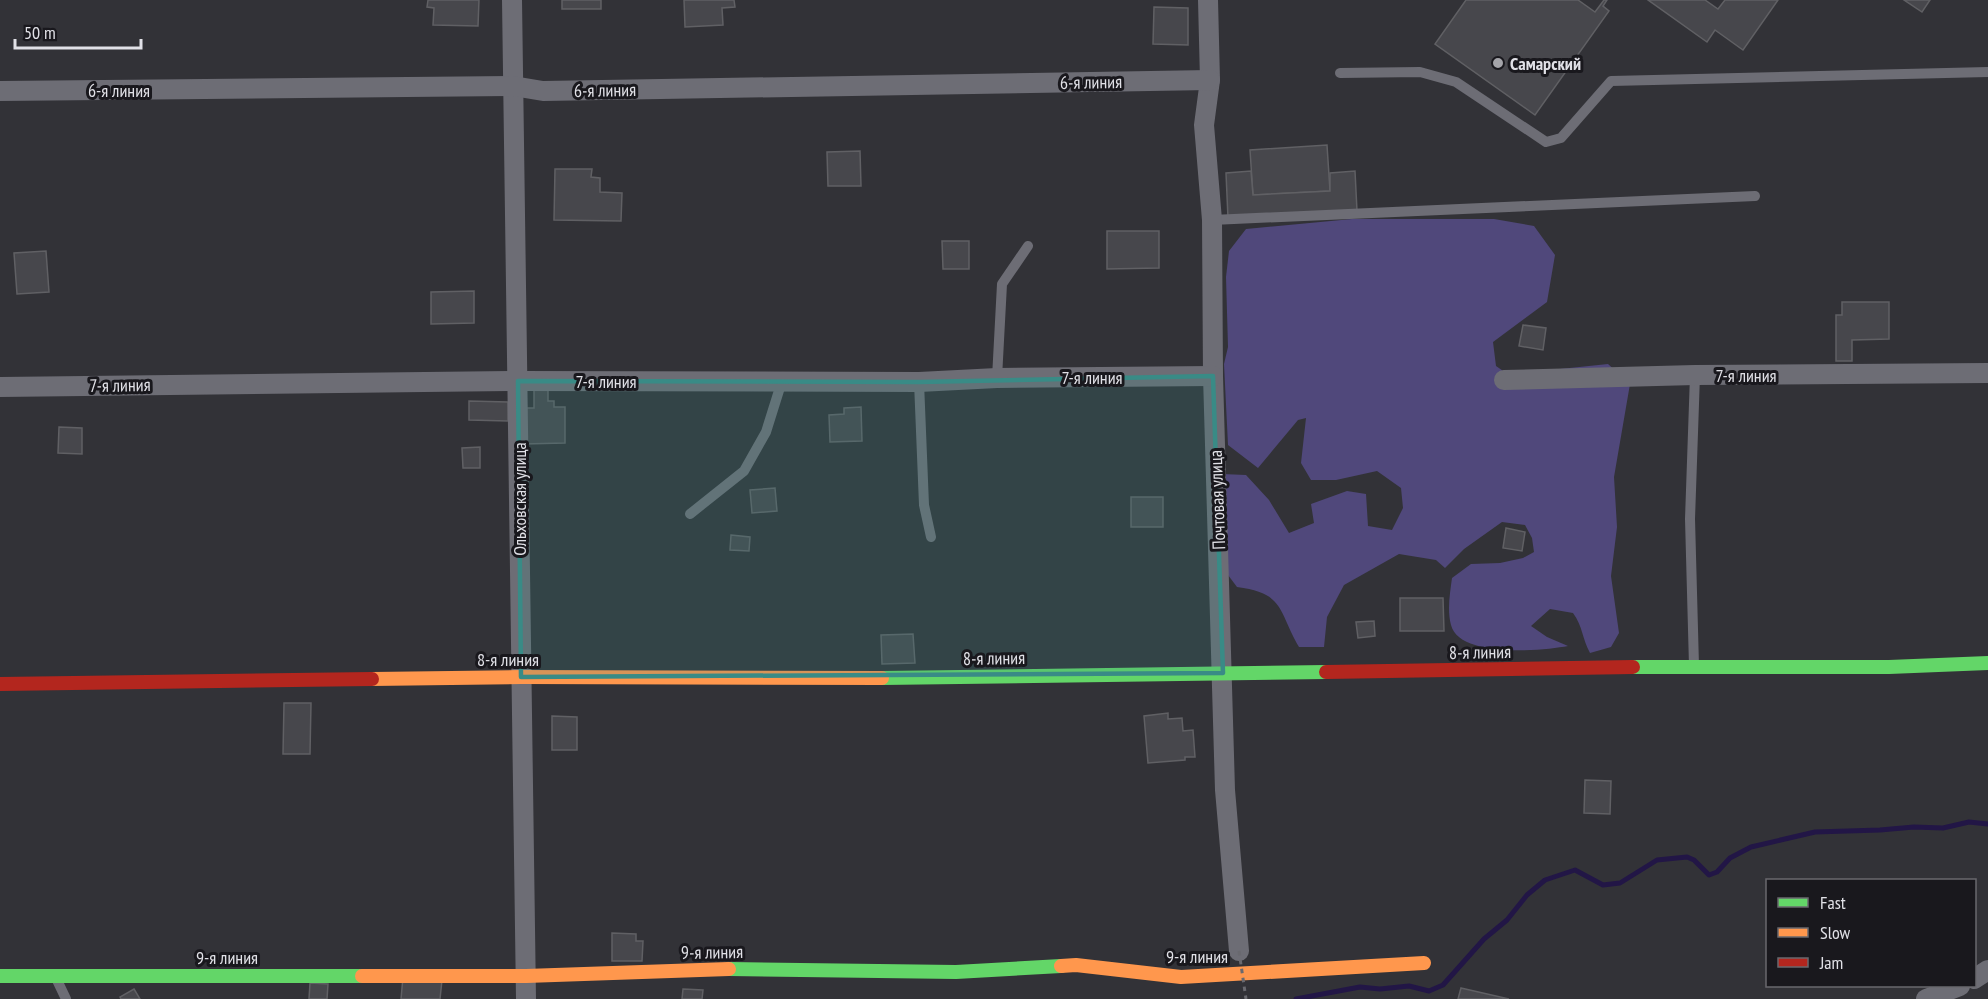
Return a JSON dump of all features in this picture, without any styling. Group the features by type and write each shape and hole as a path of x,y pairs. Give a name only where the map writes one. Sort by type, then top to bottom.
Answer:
{"street":[{"name":"Ольховская улица","path":"512,0 526,999"},
{"name":"Почтовая улица","path":"1208,0 1210,80 1204,125 1212,220 1213,376 1225,790 1239,951"},
{"name":"6-я линия","path":"0,91 513,86 543,91 1210,80"},
{"name":"7-я линия","path":"1504,380 1695,375 1988,373"},
{"name":"7-я линия","path":"0,387 518,381 919,382 997,378 1213,376"},
{"name":"8-я линия","path":"0,684 521,677 906,678 1694,666 1889,667 1988,663"},
{"name":"9-я линия","path":"0,976 526,976 730,969 956,972 1076,965 1181,977 1424,963"},
{"path":"1926,999 1957,987"}],"lane":[{"path":"1340,73 1420,72 1456,82 1546,142 1561,138 1611,81 1988,72"},
{"path":"1212,220 1755,196"},
{"path":"997,378 1002,284 1028,246"},
{"path":"1694,666 1690,519 1695,375"},
{"path":"690,514 744,471 766,432 783,381"},
{"path":"919,382 924,505 931,537"},
{"path":"55,975 66,999"}],"path":[{"path":"1239,951 1246,999"}],"highlighted area":[{"path":"1213,376 1223,673 521,677 518,381 919,382"}],"shaded area":[{"path":"1352,219 1494,219 1534,226 1555,255 1547,302 1493,342 1496,366 1519,382 1560,369 1608,364 1630,384 1614,477 1617,527 1611,576 1619,633 1611,647 1590,653 1573,613 1550,609 1531,626 1547,637 1568,646 1503,650 1469,643 1457,636 1451,625 1449,613 1452,578 1471,564 1500,563 1523,558 1534,552 1532,538 1525,525 1502,522 1464,549 1445,568 1436,560 1399,554 1344,585 1327,617 1324,647 1299,647 1283,614 1272,599 1253,590 1237,587 1222,567 1222,474 1246,475 1269,500 1289,533 1314,523 1311,504 1347,491 1366,494 1368,526 1392,530 1403,508 1401,488 1377,471 1336,480 1311,480 1301,463 1306,418 1298,420 1258,468 1228,445 1224,364 1228,347 1226,277 1229,251 1246,229"}],"building":[{"path":"428,0 479,0 478,26 433,25 434,8 427,7"},
{"path":"562,0 601,0 601,9 562,9"},
{"path":"684,0 734,0 735,7 722,8 723,25 685,27"},
{"path":"1466,0 1578,0 1595,12 1604,0 1607,0 1603,6 1609,11 1535,115 1435,44"},
{"path":"1648,0 1705,0 1718,9 1725,0 1778,0 1743,50 1715,30 1707,42"},
{"path":"1904,0 1930,0 1922,12"},
{"path":"1154,7 1188,8 1188,45 1153,44"},
{"path":"1327,145 1330,191 1253,195 1250,150"},
{"path":"860,151 861,186 828,186 827,152"},
{"path":"555,169 592,169 591,177 600,178 600,192 622,193 621,221 554,220"},
{"path":"1251,171 1253,195 1330,191 1330,173 1355,171 1357,211 1228,218 1226,173"},
{"path":"1107,231 1159,231 1159,268 1107,269"},
{"path":"942,241 969,241 969,269 943,269"},
{"path":"46,251 49,292 17,294 14,253"},
{"path":"474,291 474,323 431,324 431,292"},
{"path":"1842,302 1889,302 1889,339 1852,340 1852,361 1836,361 1836,315 1842,315"},
{"path":"1523,325 1546,328 1543,350 1519,346"},
{"path":"548,388 548,401 554,401 554,407 565,407 565,443 524,444 524,408 534,408 534,389"},
{"path":"469,401 508,402 508,421 469,420"},
{"path":"861,407 862,441 830,442 829,415 844,414 844,408"},
{"path":"59,427 82,428 82,454 58,453"},
{"path":"480,447 480,468 463,468 462,448"},
{"path":"775,488 777,511 752,513 750,490"},
{"path":"1131,497 1163,497 1163,527 1131,527"},
{"path":"1506,528 1525,532 1522,551 1503,548"},
{"path":"731,535 750,537 749,551 730,550"},
{"path":"1400,598 1443,598 1444,631 1400,631"},
{"path":"1374,621 1375,636 1358,638 1356,622"},
{"path":"913,634 915,663 882,664 881,635"},
{"path":"284,703 311,703 310,754 283,754"},
{"path":"1168,713 1168,719 1182,718 1183,731 1193,730 1195,757 1148,763 1144,716"},
{"path":"552,716 577,717 577,750 552,750"},
{"path":"1585,780 1611,781 1610,814 1584,813"},
{"path":"612,933 636,934 636,941 643,941 642,961 612,961"},
{"path":"403,977 442,980 440,999 401,999"},
{"path":"310,983 328,984 327,999 309,999"},
{"path":"1461,988 1509,999 1458,999"},
{"path":"134,989 140,999 121,999 120,997"},
{"path":"683,989 703,990 702,999 682,999"}],"waterway":[{"path":"1296,999 1360,987 1380,989 1409,986 1429,991 1443,985 1484,939 1507,920 1527,895 1545,880 1575,870 1603,885 1620,883 1657,860 1687,857 1694,860 1709,875 1717,872 1730,858 1751,847 1815,832 1914,827 1943,828 1969,822 1988,824"}],"traffic: fast":[{"path":"1633,667 1889,667 1988,663"},
{"path":"882,678 1326,672"},
{"path":"729,969 956,972 1061,966"},
{"path":"0,976 362,976"}],"traffic: slow":[{"path":"372,679 882,678"},
{"path":"1061,966 1076,965 1181,977 1424,963"},
{"path":"362,976 526,976 729,969"}],"traffic: jam":[{"path":"1326,672 1633,667"},
{"path":"0,684 372,679"}],"place":[{"name":"Самарский","path":"1498,63"}]}
